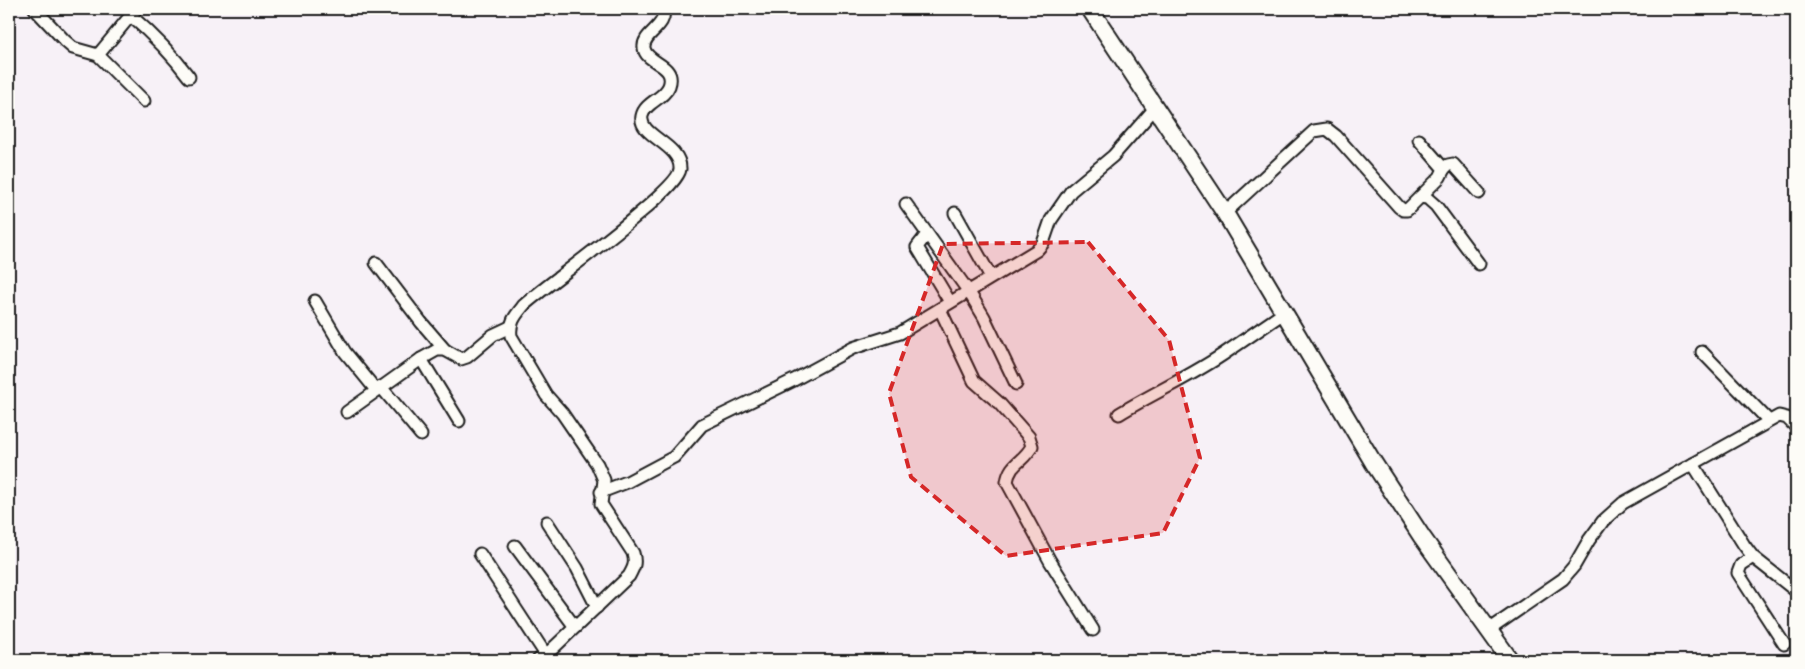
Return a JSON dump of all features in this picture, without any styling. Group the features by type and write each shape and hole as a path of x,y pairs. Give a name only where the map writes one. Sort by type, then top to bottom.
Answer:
{"main road":[{"path":"1090,9 1226,213 1373,462 1422,537 1510,660"}],"street":[{"path":"35,9 73,48 98,55 144,101"},
{"path":"480,554 542,658 629,576 635,567 634,553 601,504 604,480 597,464 562,413 546,395 511,336 510,327 514,317 524,305 636,216 674,182 679,174 678,159 674,153 646,129 641,121 642,114 646,108 664,94 669,85 670,76 668,70 647,54 644,49 644,43 662,18 663,9"},
{"path":"98,55 133,12 189,76"},
{"path":"602,492 627,482 674,457 702,425 853,348 900,333 1041,247 1051,220 1071,191 1113,156 1155,108"},
{"path":"1226,213 1314,131 1321,129 1327,129 1336,136 1398,207 1403,210 1407,210 1440,177 1448,165 1453,164 1479,193"},
{"path":"1418,140 1444,169"},
{"path":"1420,197 1427,198 1436,206 1479,264"},
{"path":"906,204 969,292 1016,384"},
{"path":"955,213 991,277"},
{"path":"927,234 917,247 950,302"},
{"path":"376,263 420,322 445,350 461,359 467,357 493,334 510,327"},
{"path":"315,300 345,352 421,435"},
{"path":"940,308 974,381 999,402 1029,438 1032,446 1028,454 1014,465 1009,473 1008,482 1050,561 1093,630"},
{"path":"1119,414 1228,351 1253,332 1285,312"},
{"path":"347,412 421,359 438,350 445,350"},
{"path":"1702,352 1769,420"},
{"path":"421,359 459,421"},
{"path":"1489,630 1563,579 1574,566 1603,521 1623,503 1769,420 1780,416 1787,418 1796,427"},
{"path":"1692,464 1753,557 1796,591"},
{"path":"547,522 577,568 597,606"},
{"path":"515,546 575,627"},
{"path":"1753,557 1741,565 1738,573 1784,644"}],"highlighted area":[{"path":"1088,242 1169,340 1200,458 1163,533 1006,556 911,477 889,393 943,244"}]}
